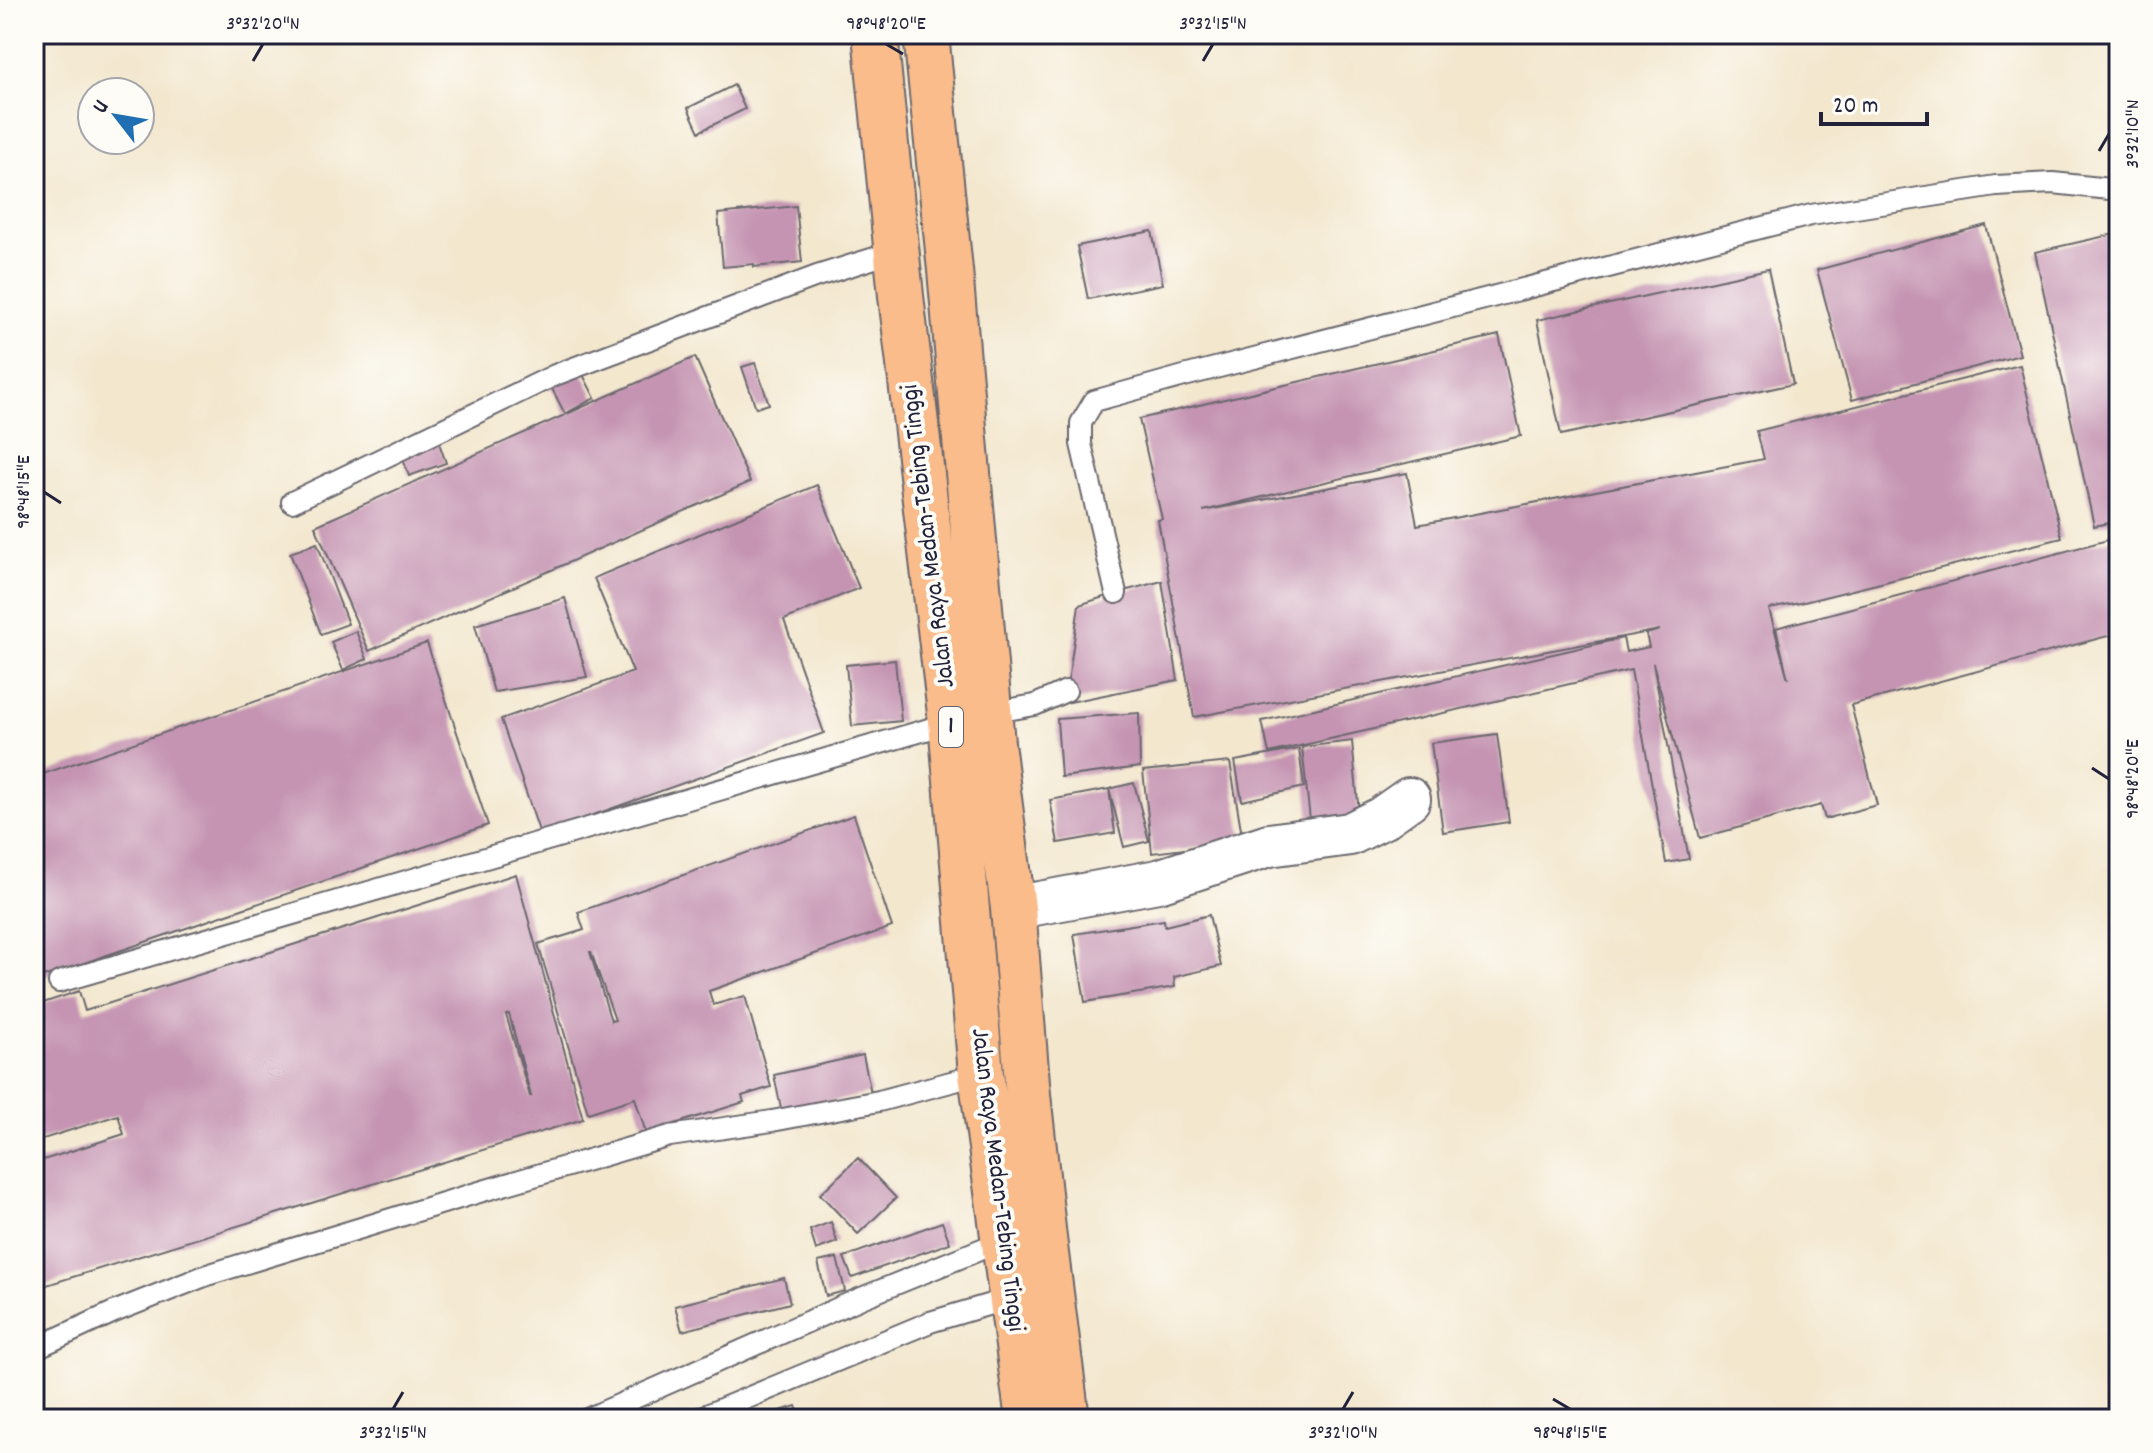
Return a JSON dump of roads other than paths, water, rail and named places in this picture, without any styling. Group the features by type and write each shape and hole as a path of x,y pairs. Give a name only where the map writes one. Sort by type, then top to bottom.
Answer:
{"highway":[{"name":"Jalan Raya Medan-Tebing Tinggi","path":"875,34 897,251 970,717 1013,908 1028,1095 1067,1419"},
{"name":"Jalan Raya Medan-Tebing Tinggi","path":"926,34 950,270 970,717 981,1074 1028,1419"}],"street":[{"path":"1013,908 1158,881 1269,845 1350,834 1382,818 1409,799"}],"lane":[{"path":"1116,593 1081,444 1081,423 1094,401 1811,215 1996,186 2053,183 2119,190"},
{"path":"292,502 555,375 817,276 897,251"},
{"path":"59,982 970,717 1035,705 1066,691"},
{"path":"34,1349 114,1312 207,1275 670,1136 879,1101 981,1074"},
{"path":"587,1419 844,1305 1004,1240"},
{"path":"697,1419 930,1322 1011,1298"}]}
